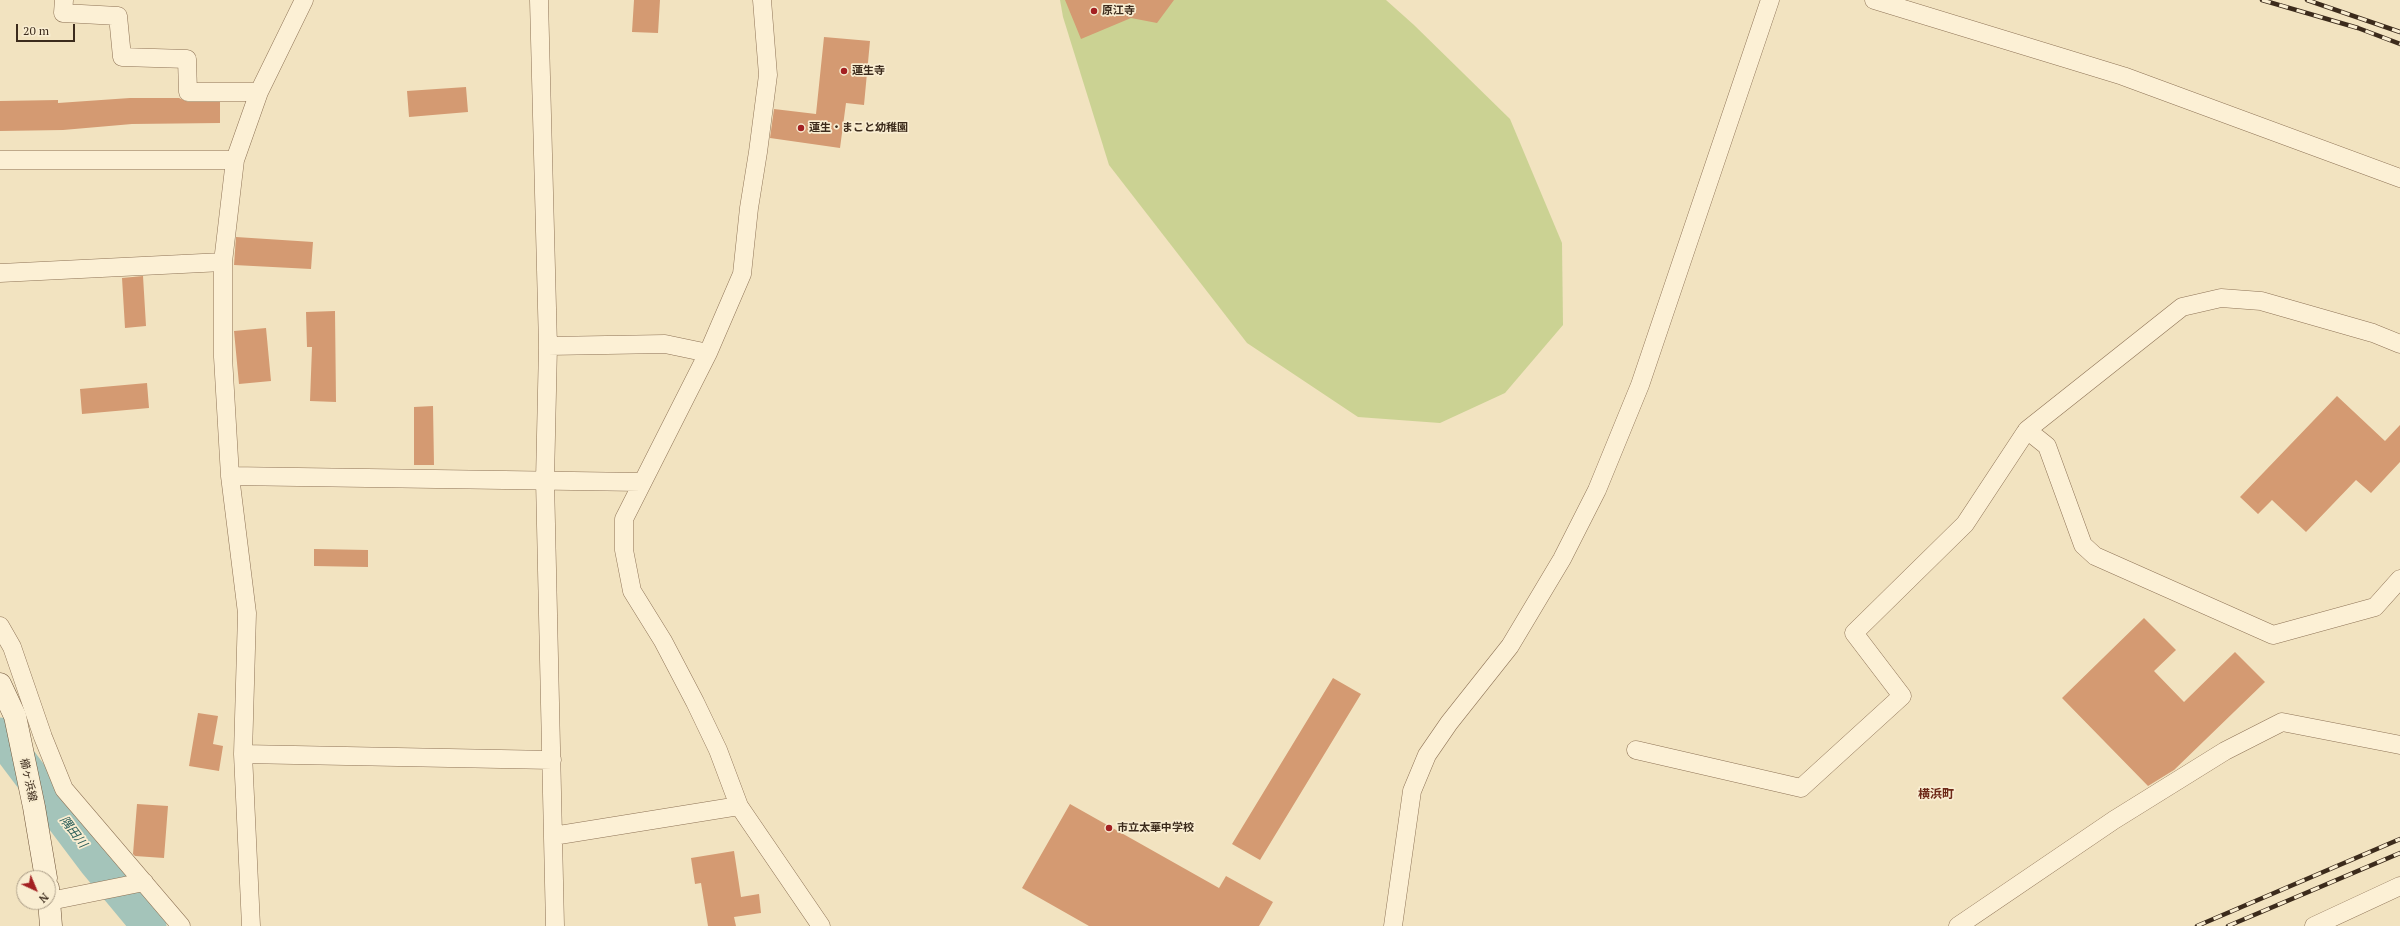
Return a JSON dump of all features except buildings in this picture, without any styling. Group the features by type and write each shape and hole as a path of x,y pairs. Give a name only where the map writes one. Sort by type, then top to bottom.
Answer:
{"street":[{"path":"64,0 63,13 118,16 122,57 187,59 188,92 259,92"},
{"path":"251,926 243,754 247,613 230,476 223,357 223,262 235,160 259,92 304,0"},
{"path":"539,0 548,346 545,480 555,926"},
{"path":"762,0 768,75 749,208 742,274 708,353 641,482 624,519 624,550 632,591 663,641 695,702 718,750 739,806 821,926"},
{"path":"1393,926 1412,791 1427,755 1449,723 1510,646 1562,559 1597,490 1640,385 1770,0"},
{"path":"1874,0 2123,76 2400,178"},
{"path":"0,160 235,160"},
{"path":"0,273 223,262"},
{"path":"1636,750 1801,788 1902,696 1854,632 1965,524 2027,430 2182,307 2221,298 2261,301 2373,333 2400,344"},
{"path":"548,346 665,344 708,353"},
{"path":"2027,430 2047,446 2083,545 2095,556 2273,635 2375,607 2400,579"},
{"path":"230,476 641,482"},
{"path":"0,626 12,647 43,737 64,789 181,926"},
{"name":"櫛ヶ浜線","path":"0,684 15,716 34,807 45,870"},
{"path":"1958,926 2121,816 2225,752 2282,722 2400,745"},
{"path":"243,754 552,760"},
{"path":"553,836 739,806"},
{"path":"56,893 144,882"},
{"path":"2314,926 2400,886"},
{"path":"50,910 51,926"}],"green space":[{"path":"1060,0 1386,0 1414,25 1510,119 1562,243 1563,325 1505,393 1440,423 1358,417 1247,343 1109,165 1063,17"}],"waterway":[{"name":"隅田川","path":"0,735 95,861 149,926"}],"railway":[{"path":"2262,0 2358,28 2400,44"},
{"path":"2307,0 2400,32"},
{"path":"2197,926 2400,839"},
{"path":"2228,926 2400,853"}],"place":[{"name":"原江寺","path":"1094,11"},
{"name":"蓮生寺","path":"844,71"},
{"name":"蓮生・まこと幼稚園","path":"801,128"},
{"name":"市立太華中学校","path":"1109,828"}],"district":[{"name":"横浜町","path":"1936,795"}]}
